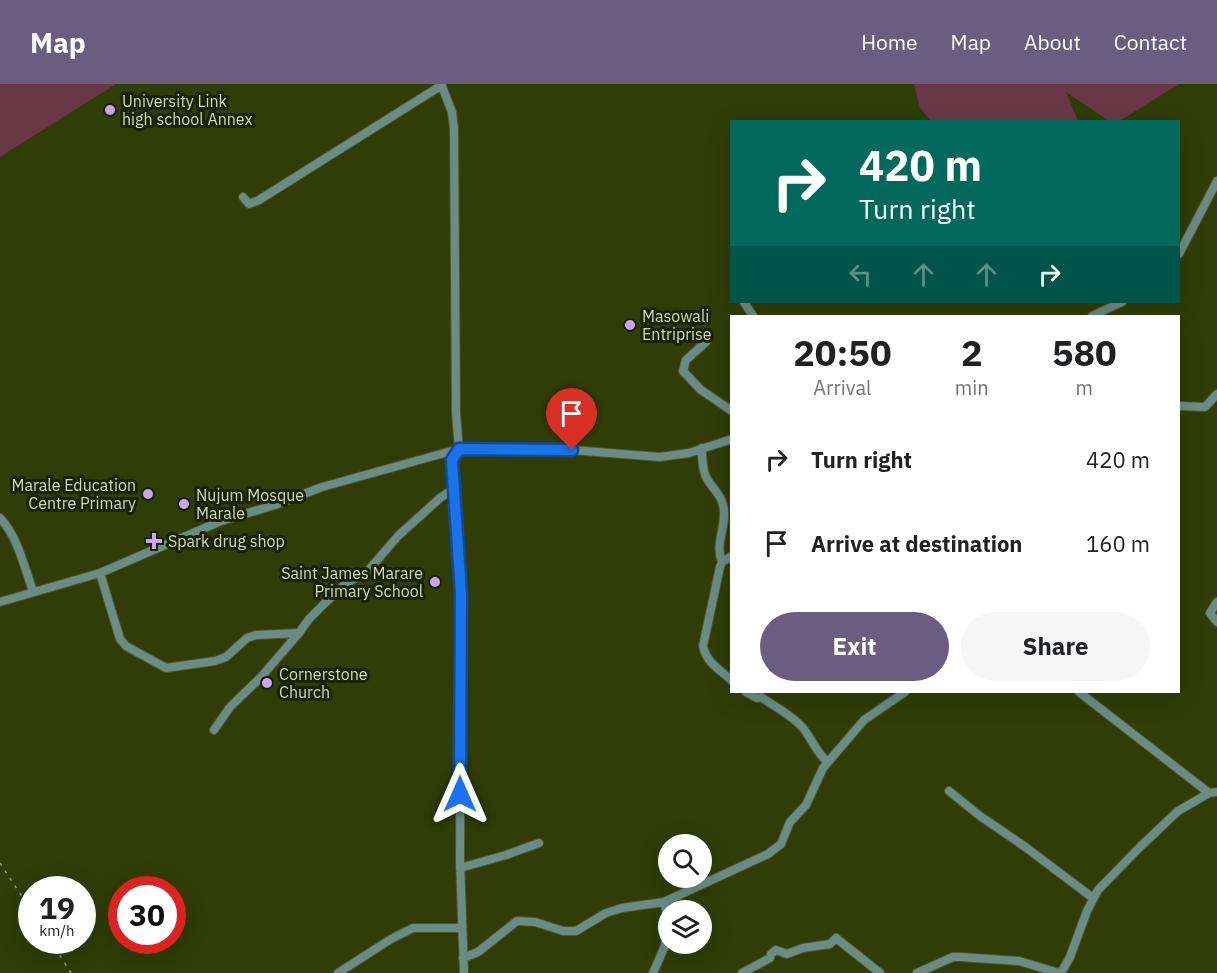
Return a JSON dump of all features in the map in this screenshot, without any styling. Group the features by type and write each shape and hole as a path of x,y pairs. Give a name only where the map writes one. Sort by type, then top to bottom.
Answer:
{"street":[{"path":"243,197 249,204 259,200 442,85 452,112 454,129 456,413 459,449 452,460 461,594 460,868 464,973"},
{"path":"1180,252 1217,181"},
{"path":"1094,315 1120,303"},
{"path":"706,342 686,360 683,371 701,390 730,410"},
{"path":"1180,406 1205,407 1217,394"},
{"path":"0,602 100,573 221,521 322,488 459,449 572,450 660,457 688,453 730,440"},
{"path":"702,448 706,476 723,504 723,530 719,546 722,562 703,646 710,662 730,679"},
{"path":"214,730 230,707 261,677 309,619 346,584 366,573 398,536 453,489"},
{"path":"0,518 9,528 15,541 33,591"},
{"path":"722,562 730,557"},
{"path":"100,573 120,639 126,646 166,668 226,657 247,638 256,635 298,633"},
{"path":"1217,602 1210,613 1217,622"},
{"path":"748,693 758,698 762,697 796,722 804,729 828,762"},
{"path":"668,900 744,866 777,848 790,822 809,799 819,774 828,762 864,720 904,693"},
{"path":"917,973 953,957 961,957 1019,961 1060,973 1070,957 1093,898 1110,876 1178,811 1213,793 1080,693"},
{"path":"949,791 1093,898"},
{"path":"460,868 539,843"},
{"path":"463,958 478,952 517,921 535,922 571,932 580,930 601,915 615,910 658,903"},
{"path":"338,973 391,939 413,928 462,928"},
{"path":"742,973 770,957 776,950 787,954 803,948 830,944 836,938 880,973"},
{"path":"653,973 661,954"}],"shaded area":[{"path":"0,84 116,84 0,157"},
{"path":"914,84 1179,84 1121,120 1108,120 1066,92 1078,120 930,120 920,108"}],"railway":[{"path":"0,863 18,891"},
{"path":"59,954 71,973"}],"place":[{"name":"University Link high school Annex","path":"110,110"},
{"name":"Masowali Entriprise","path":"630,325"},
{"name":"Marale Education Centre Primary","path":"148,494"},
{"name":"Nujum Mosque Marale","path":"184,504"},
{"name":"Spark drug shop","path":"154,541"},
{"name":"Saint James Marare Primary School","path":"435,582"},
{"name":"Cornerstone Church","path":"267,683"}],"route":[{"path":"460,794 461,594 452,460 459,449 572,450"}]}
